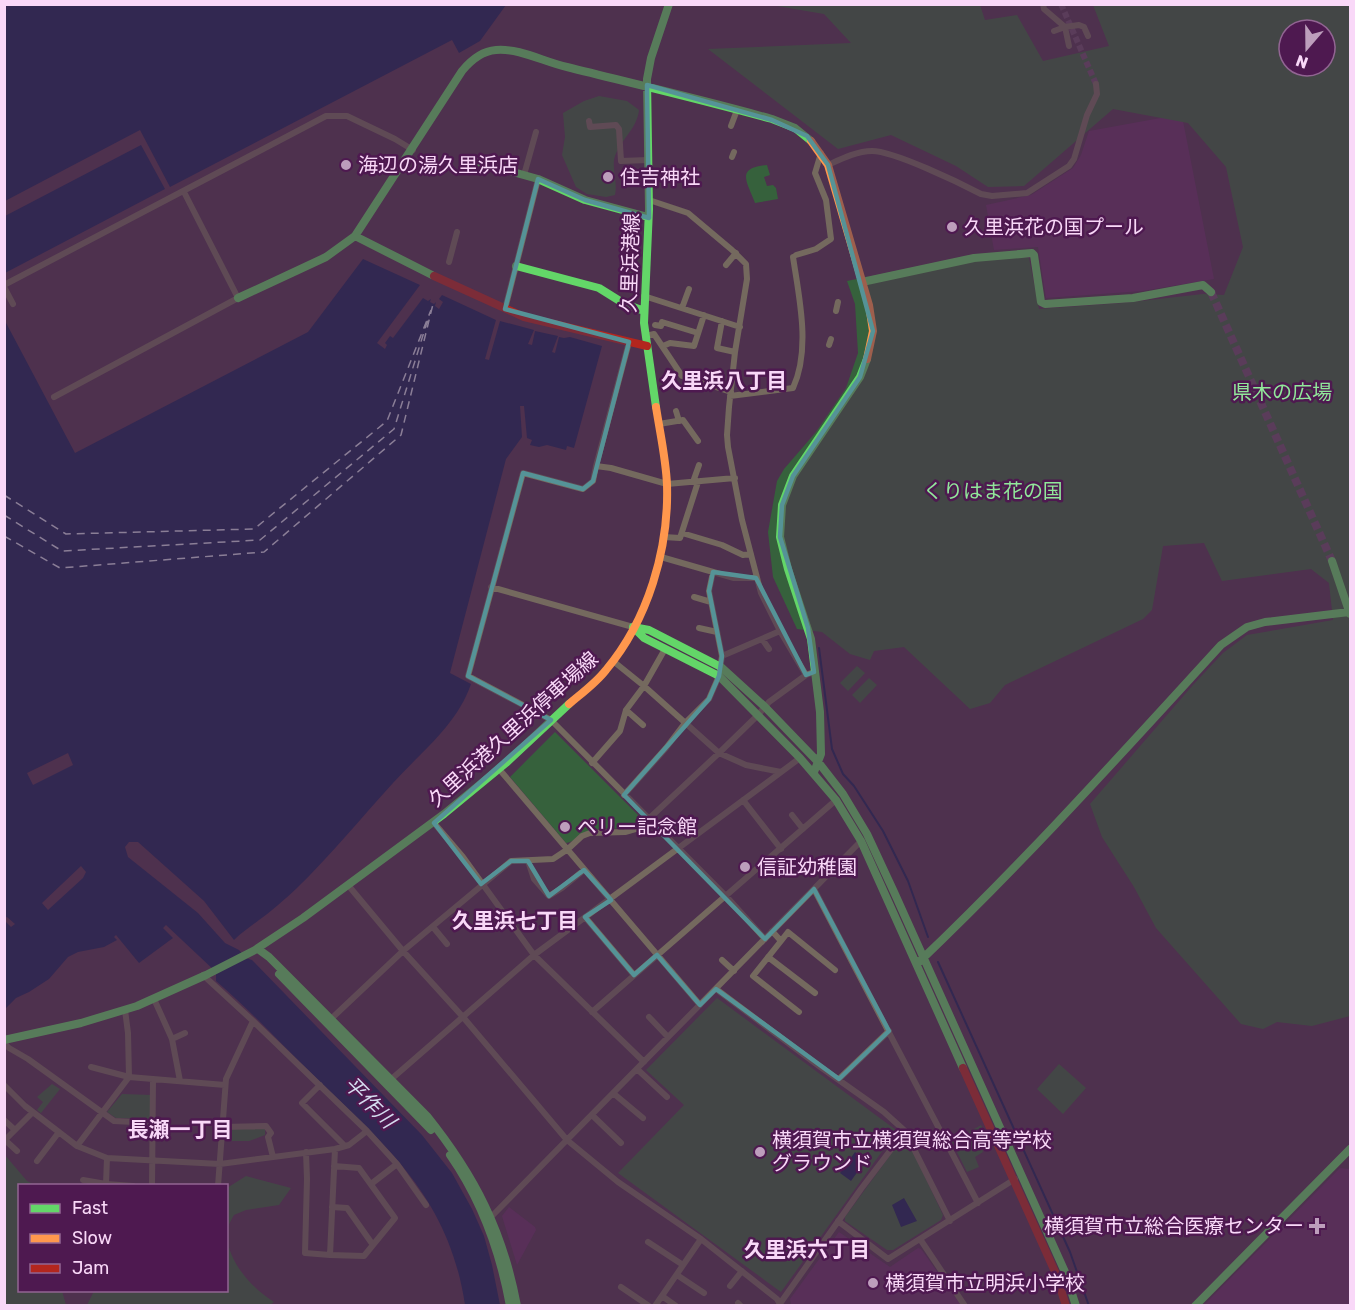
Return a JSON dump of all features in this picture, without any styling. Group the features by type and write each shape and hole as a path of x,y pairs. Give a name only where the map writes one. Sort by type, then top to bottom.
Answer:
{"street":[{"name":"久里浜港線","path":"647,346 644,296 649,200 647,85 651,58 669,4"},
{"path":"1043,4 1044,9 1065,27 1069,45"},
{"path":"1054,31 1079,25 1084,27 1088,36"},
{"path":"54,398 238,298 326,257 355,236 413,150 462,71 479,55 504,50 561,66 647,85 794,127 807,136 828,165 869,305 873,331 868,357 860,377 793,476 782,505 780,537 808,628 810,674 820,712 822,740 819,763 814,772"},
{"path":"828,165 865,152 879,152 907,161 981,194 992,196 1026,193 1065,169 1072,162 1097,94 1096,84"},
{"path":"731,126 736,110"},
{"path":"13,304 4,286 326,117 347,116 413,150"},
{"path":"589,121 590,127 616,125 619,129 621,161 648,160"},
{"path":"524,175 536,132"},
{"path":"646,336 654,334 682,376 730,394 793,388 800,363 802,316 794,256 816,249 831,239 826,200 815,173 821,153"},
{"path":"467,159 538,179 585,200 648,218"},
{"path":"505,309 538,179"},
{"path":"184,192 238,298"},
{"path":"649,200 688,213 746,264 747,279 735,352 727,435 742,520 760,593 780,631 810,674"},
{"path":"449,262 457,232"},
{"path":"355,236 433,276 524,317 647,346"},
{"path":"862,282 974,258 1032,253 1041,302 1045,304 1133,298 1198,285 1207,287 1210,292"},
{"path":"726,265 736,254"},
{"path":"516,266 599,288 623,303 644,310"},
{"path":"682,308 689,289"},
{"path":"644,296 740,327"},
{"path":"836,311 838,302"},
{"path":"663,346 670,343 694,346 704,315"},
{"path":"723,321 717,348 735,352"},
{"path":"655,325 660,326 662,322 698,333"},
{"path":"629,342 592,481 583,489 522,473 468,676 550,720 726,896 765,939"},
{"name":"久里浜港久里浜停車場線","path":"4,1041 125,1010 154,999 258,949 434,823 499,770 550,720 592,685 613,661 633,627 652,587 661,557 667,484 647,346"},
{"path":"676,411 679,421 683,420 698,441"},
{"path":"659,424 683,420"},
{"path":"664,537 680,538 699,465"},
{"path":"596,466 667,484 735,478"},
{"path":"682,533 722,545 743,555 751,554"},
{"path":"661,557 734,578 756,578"},
{"path":"920,961 1073,807 1221,645 1247,627 1265,622 1350,614 1332,561"},
{"path":"624,795 685,723 709,699 720,672 722,656 709,591 713,572"},
{"path":"491,587 649,630 720,672 765,707 819,763 843,794 867,834 920,961 1017,1177 1066,1305"},
{"path":"694,597 711,602"},
{"path":"633,627 644,638 665,649 720,672 814,772 836,800 861,841 920,961"},
{"path":"699,628 717,632"},
{"path":"722,656 780,631"},
{"path":"762,639 769,649"},
{"path":"592,763 620,731 626,710 644,686 665,649"},
{"path":"613,661 719,753 746,765 781,772"},
{"path":"331,1019 403,951 481,884 512,861 553,859 582,836 590,833 634,830 649,820 765,707 810,674"},
{"path":"626,710 643,725"},
{"path":"388,1082 534,954 611,900 800,758"},
{"path":"499,770 700,1005"},
{"path":"743,800 781,849"},
{"path":"592,1012 836,800"},
{"path":"792,815 803,829"},
{"path":"434,823 534,954 644,1062"},
{"path":"493,1215 861,841"},
{"path":"528,861 534,879 549,896 584,870"},
{"path":"348,885 567,1140 618,1182 701,1239 777,1299 780,1305 838,1221 905,1131"},
{"path":"814,889 978,1203"},
{"path":"585,917 634,975"},
{"path":"433,927 447,944"},
{"path":"772,932 781,941"},
{"path":"799,1012 753,976 788,932 835,970"},
{"path":"258,949 269,957 331,1019 430,1129 454,1161 487,1218 499,1256 510,1305"},
{"path":"258,949 264,960 388,1082 427,1116 450,1145 473,1178 493,1215 518,1305"},
{"path":"768,957 815,993"},
{"path":"722,960 734,970"},
{"path":"206,974 367,1131 397,1164 426,1205"},
{"path":"716,989 884,1112 905,1131 950,1221"},
{"path":"154,999 172,1039 180,1081"},
{"path":"77,1146 129,1077 125,1010"},
{"path":"649,1017 668,1037"},
{"path":"218,1184 226,1079 253,1021"},
{"path":"839,1079 889,1031"},
{"path":"172,1039 185,1033"},
{"path":"4,1041 9,1048 28,1059 114,1121 154,1123"},
{"path":"92,1067 129,1077 225,1085"},
{"path":"637,1069 667,1097"},
{"path":"152,1184 153,1079"},
{"path":"4,1085 33,1112 77,1146 107,1158 220,1164 335,1149 349,1145 367,1131"},
{"path":"320,1085 302,1103 344,1145"},
{"path":"613,1093 642,1118"},
{"path":"17,1151 5,1140 33,1112"},
{"path":"592,1115 621,1143"},
{"path":"4,1120 15,1130"},
{"path":"223,1126 267,1126 271,1133 268,1137 273,1157"},
{"path":"37,1161 59,1132"},
{"path":"154,1136 167,1136"},
{"path":"330,1255 335,1149"},
{"path":"306,1152 305,1253 364,1256 395,1218 359,1168 334,1166"},
{"path":"1194,1305 1348,1155"},
{"path":"83,1180 106,1184 107,1158"},
{"path":"370,1184 397,1164"},
{"path":"838,1221 888,1259 1017,1177"},
{"path":"1017,1177 1065,1272 1076,1305"},
{"path":"332,1207 347,1208 374,1245"},
{"path":"655,1305 701,1239"},
{"path":"920,1239 965,1305"},
{"path":"648,1242 683,1265"},
{"path":"730,1286 742,1271"},
{"path":"677,1275 704,1293"},
{"path":"621,1287 649,1305"},
{"path":"662,1296 676,1305"}],"highlighted area":[{"path":"647,85 772,120 807,136 828,165 873,331 860,377 793,476 782,505 780,537 808,628 814,672 806,675 756,578 713,572 709,591 722,656 719,676 709,699 624,795 765,939 814,889 889,1031 839,1079 716,989 700,1005 657,955 634,975 585,917 611,900 584,870 549,896 528,861 511,861 481,884 434,823 551,720 468,676 523,473 583,489 593,481 629,342 505,309 538,179 585,200 649,218"}],"shaded area":[{"path":"1166,117 1183,121 1214,279 1142,291 1046,298 1038,247 994,250 986,205 1031,195 1073,168 1081,155 1089,131"},
{"name":"横須賀市立総合医療センター","path":"1340,1168 1350,1169 1350,1305 1204,1305"},
{"path":"509,1207 536,1230 517,1265 502,1216"},
{"name":"横須賀市立明浜小学校","path":"839,1232 890,1267 918,1248 921,1249 961,1305 791,1305 790,1299"}],"green space":[{"name":"くりはま花の国","path":"771,5 980,5 985,20 1017,15 1043,61 1109,46 1093,5 1350,5 1350,1016 1312,1026 1277,1022 1263,1029 1241,1024 1156,928 1134,887 1102,837 1090,804 1223,653 1247,635 1333,620 1329,583 1311,569 1222,581 1204,543 1163,546 1152,610 1143,619 1005,685 990,703 970,709 904,647 874,651 870,660 850,654 822,632 797,629 773,577 768,532 777,481 784,469 816,432 846,388 858,353 855,304 847,281 972,255 1029,258 1039,309 1203,294 1224,295 1243,247 1226,167 1188,123 1113,109 1024,186 988,187 956,166 891,135 838,149 708,49 851,43 824,14"},
{"path":"599,96 627,101 639,110 635,123 615,156 615,195 606,197 587,194 576,187 562,155 565,137 563,113 584,101"},
{"path":"767,165 770,175 764,177 767,186 773,185 776,188 778,199 755,203 747,182 747,173 750,169"},
{"path":"857,666 865,673 848,691 840,683"},
{"path":"869,678 877,685 860,703 852,695"},
{"path":"555,732 638,815 637,826 592,830 566,843 510,777"},
{"name":"横須賀市立横須賀総合高等学校 グラウンド","path":"717,998 896,1130 781,1292 618,1173 684,1105 646,1070"},
{"path":"1059,1064 1086,1088 1063,1114 1037,1089"},
{"path":"52,1084 60,1089 41,1113 37,1110 43,1102 37,1097"},
{"path":"122,1094 152,1095 152,1119 116,1118 107,1112"},
{"path":"981,1125 989,1143 981,1147 983,1152 975,1157 979,1167 967,1172 952,1142"},
{"path":"227,1129 265,1129 265,1135 249,1141 225,1141"},
{"path":"902,1139 907,1139 943,1215 941,1220 893,1250 887,1250 845,1221 845,1217"},
{"path":"4,1154 27,1181 33,1184 18,1184 18,1292 62,1292 66,1305 5,1305"},
{"path":"246,1176 291,1188 279,1205 246,1210 234,1215 228,1229 228,1187"},
{"path":"228,1243 237,1266 243,1274 258,1290 274,1302 270,1305 87,1305 94,1292 228,1292"}],"water":[{"path":"5,4 506,5 480,41 459,53 452,40 170,187 140,130 5,201"},
{"path":"141,145 165,189 5,273 5,216"},
{"name":"平作川","path":"363,259 420,285 377,343 385,349 387,345 385,343 390,336 393,338 423,298 428,301 431,299 430,302 434,304 436,302 435,306 439,309 443,302 439,299 442,295 496,320 485,359 489,360 500,321 534,330 528,344 532,345 535,331 558,336 552,352 555,353 559,337 570,337 602,346 574,448 567,446 566,450 547,445 539,447 530,445 532,440 527,438 524,406 520,406 522,437 506,459 450,673 471,684 465,699 448,725 322,863 283,901 234,940 204,901 138,842 129,842 125,847 128,857 198,913 225,943 252,960 422,1135 452,1173 472,1209 484,1236 500,1305 465,1305 457,1267 445,1233 429,1203 410,1176 365,1125 216,981 216,972 166,925 163,928 173,938 139,963 116,935 114,937 117,940 104,947 78,952 68,957 49,979 16,998 5,1009 5,921 11,927 15,924 7,917 4,918 4,319 75,453 308,332"},
{"path":"855,1152 866,1160 851,1181 840,1173"},
{"path":"904,1198 917,1221 901,1227 892,1205"}],"pier":[{"path":"68,753 73,765 33,785 27,773"},
{"path":"81,866 86,872 83,878 48,910 42,903"}],"waterway":[{"path":"819,648 832,749 843,774 854,786 883,831 908,881 928,937"},
{"path":"938,962 1070,1252 1089,1306"}],"ferry route":[{"path":"4,536 60,568 264,552 401,435 433,304"},
{"path":"4,495 66,534 254,529 387,421 431,310"},
{"path":"4,515 62,551 260,540 394,429 428,319"}],"tunnel":[{"path":"1061,4 1096,84"},
{"path":"1211,292 1332,561"}],"traffic: fast":[{"path":"656,407 644,323 649,209 647,79 651,58 669,4"},
{"path":"238,298 326,257 355,236 462,71 469,63 486,52 505,50 523,53 558,65 772,119 795,128 811,141"},
{"path":"467,159 538,179 585,200 648,217"},
{"path":"355,236 432,275"},
{"path":"862,282 974,258 1032,253 1041,302 1045,304 1133,298 1203,285 1211,292"},
{"path":"516,266 599,288 623,303 644,311"},
{"path":"814,772 821,754 820,712 811,639 780,537 782,505 793,476 860,377 867,359"},
{"path":"1332,561 1350,614"},
{"path":"919,962 1035,846 1221,645 1247,627 1265,622 1349,612"},
{"path":"633,627 649,630 721,667 765,707 819,763 843,794 867,834 894,892 1065,1272 1076,1306"},
{"path":"634,628 644,638 719,676 800,758 836,800 861,841 963,1068"},
{"path":"4,1040 81,1023 137,1006 255,950 303,918 444,814 506,763 569,704"},
{"path":"258,949 269,957 427,1116 444,1138 485,1205 504,1253 517,1306"},
{"path":"279,974 431,1130"},
{"path":"1195,1306 1350,1149"},
{"path":"450,1155 471,1190 488,1227 501,1266 510,1306"}],"traffic: slow":[{"path":"811,141 828,165 869,305 873,331 867,359"},
{"path":"569,704 598,679 621,650 634,629 653,583 660,558 667,509 665,466 656,407"}],"traffic: jam":[{"path":"434,276 524,317 647,346"},
{"path":"963,1068 1056,1274 1066,1306"}],"place":[{"name":"海辺の湯久里浜店","path":"346,165"},
{"name":"住吉神社","path":"608,177"},
{"name":"久里浜花の国プール","path":"952,227"},
{"name":"ペリー記念館","path":"565,827"},
{"name":"信証幼稚園","path":"745,867"},
{"name":"横須賀市立横須賀総合高等学校 グラウンド","path":"760,1152"},
{"name":"横須賀市立総合医療センター","path":"1317,1226"},
{"name":"横須賀市立明浜小学校","path":"873,1283"}],"district":[{"name":"久里浜八丁目","path":"724,380"},
{"name":"久里浜七丁目","path":"515,920"},
{"name":"長瀬一丁目","path":"180,1129"},
{"name":"久里浜六丁目","path":"807,1249"}],"park label":[{"name":"県木の広場","path":"1282,392"}]}
